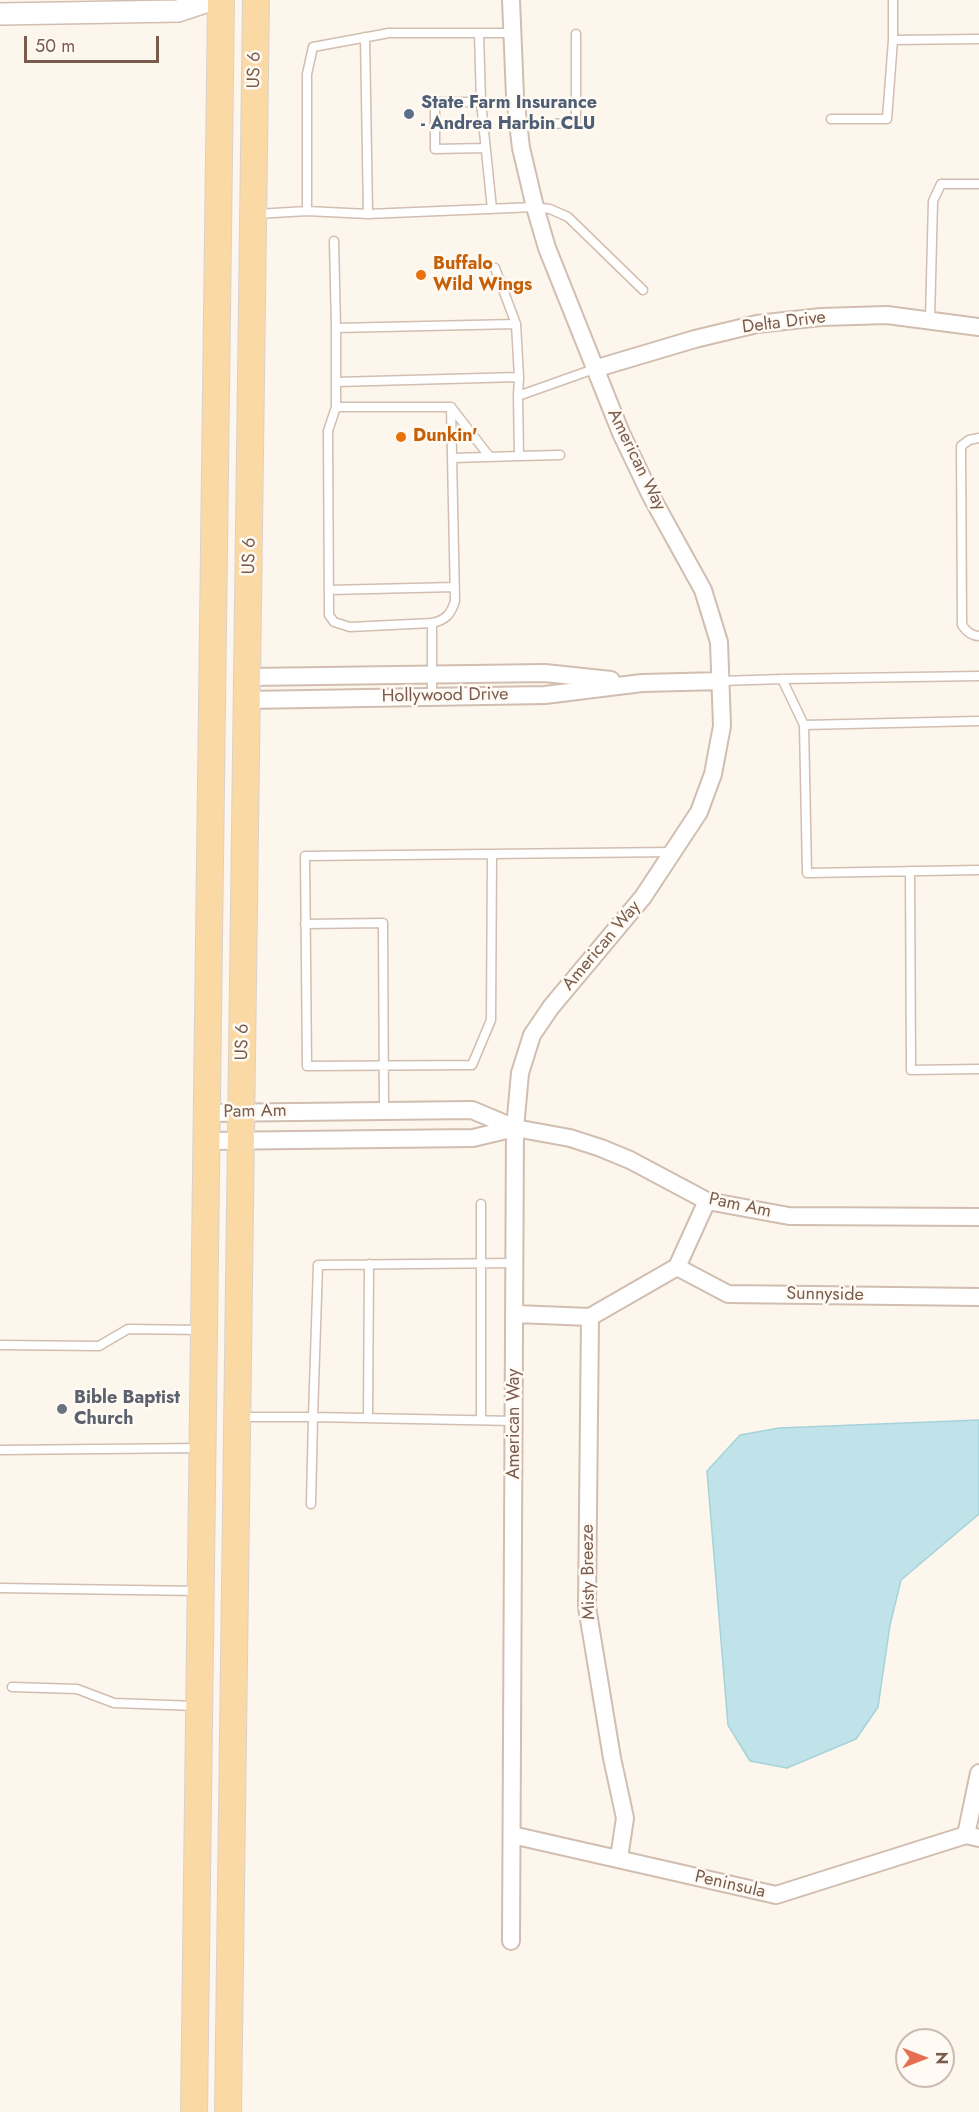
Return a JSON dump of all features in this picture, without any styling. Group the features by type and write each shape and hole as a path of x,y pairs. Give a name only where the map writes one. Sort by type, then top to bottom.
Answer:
{"main road":[{"name":"US 6","path":"194,2112 220,0"},
{"name":"US 6","path":"228,2112 256,0"}],"street":[{"path":"0,14 178,11 211,0"},
{"name":"American Way","path":"511,0 515,96 521,148 547,248 621,434 651,496 703,590 718,642 722,681 722,726 712,774 699,812 642,897 550,1007 532,1035 520,1073 515,1128 512,1941"},
{"name":"Delta Drive","path":"594,369 695,339 757,324 821,317 887,315 979,327"},
{"name":"Hollywood Drive","path":"248,689 432,675 545,674 642,683"},
{"name":"Hollywood Drive","path":"248,689 432,697 545,695 642,683 722,681"},
{"name":"Pam Am","path":"208,1113 472,1110 515,1128 570,1138 601,1148 630,1160 707,1201 789,1216 979,1217"},
{"name":"Pam Am","path":"207,1142 473,1138 515,1128"},
{"path":"516,1314 590,1317 677,1266 707,1201"},
{"name":"Sunnyside","path":"677,1266 728,1294 979,1297"},
{"name":"Misty Breeze","path":"590,1317 587,1607 612,1758 625,1818 619,1858"},
{"path":"973,1837 979,1773"},
{"name":"Peninsula","path":"512,1834 776,1895 973,1837"}],"lane":[{"path":"831,119 887,118 893,40 893,0"},
{"path":"307,211 307,74 313,47 389,33 512,33"},
{"path":"479,33 481,102 492,209"},
{"path":"518,125 576,123 576,34"},
{"path":"364,37 368,214"},
{"path":"893,40 979,39"},
{"path":"481,102 435,102 435,149 485,148"},
{"path":"930,320 933,201 936,191 941,184 979,184"},
{"path":"254,214 307,211 368,214 535,207 550,209 568,216 643,290"},
{"path":"334,241 336,408 328,430 329,615 334,621 350,627 432,623 443,621 451,613 455,601 451,408"},
{"path":"495,268 516,324 519,376 519,456"},
{"path":"336,328 516,324"},
{"path":"518,396 594,369"},
{"path":"336,382 519,376"},
{"path":"336,408 451,408"},
{"path":"451,408 489,456"},
{"path":"979,438 969,440 961,446 962,625 965,631 979,636"},
{"path":"453,458 561,455"},
{"path":"329,590 455,587"},
{"path":"432,623 432,697"},
{"path":"722,681 979,676"},
{"path":"782,679 804,725 807,873 979,870"},
{"path":"804,725 979,722"},
{"path":"492,855 491,1020 472,1065 307,1066 305,856 674,852"},
{"path":"910,872 911,1070 979,1069"},
{"path":"305,924 383,923 384,1110"},
{"path":"481,1204 481,1420"},
{"path":"311,1504 318,1265 516,1263"},
{"path":"368,1418 369,1264"},
{"path":"0,1345 99,1346 128,1329 204,1330"},
{"path":"238,1417 515,1421"},
{"path":"0,1450 203,1448"},
{"path":"0,1588 201,1591"},
{"path":"12,1687 77,1689 114,1703 199,1706"}],"water":[{"path":"979,1420 979,1514 901,1580 890,1625 878,1707 856,1739 787,1768 750,1761 728,1725 707,1471 740,1435 779,1428"}],"place":[{"name":"State Farm Insurance - Andrea Harbin CLU","path":"409,114"},
{"name":"Buffalo Wild Wings","path":"421,275"},
{"name":"Dunkin'","path":"401,437"},
{"name":"Bible Baptist Church","path":"62,1409"}]}
